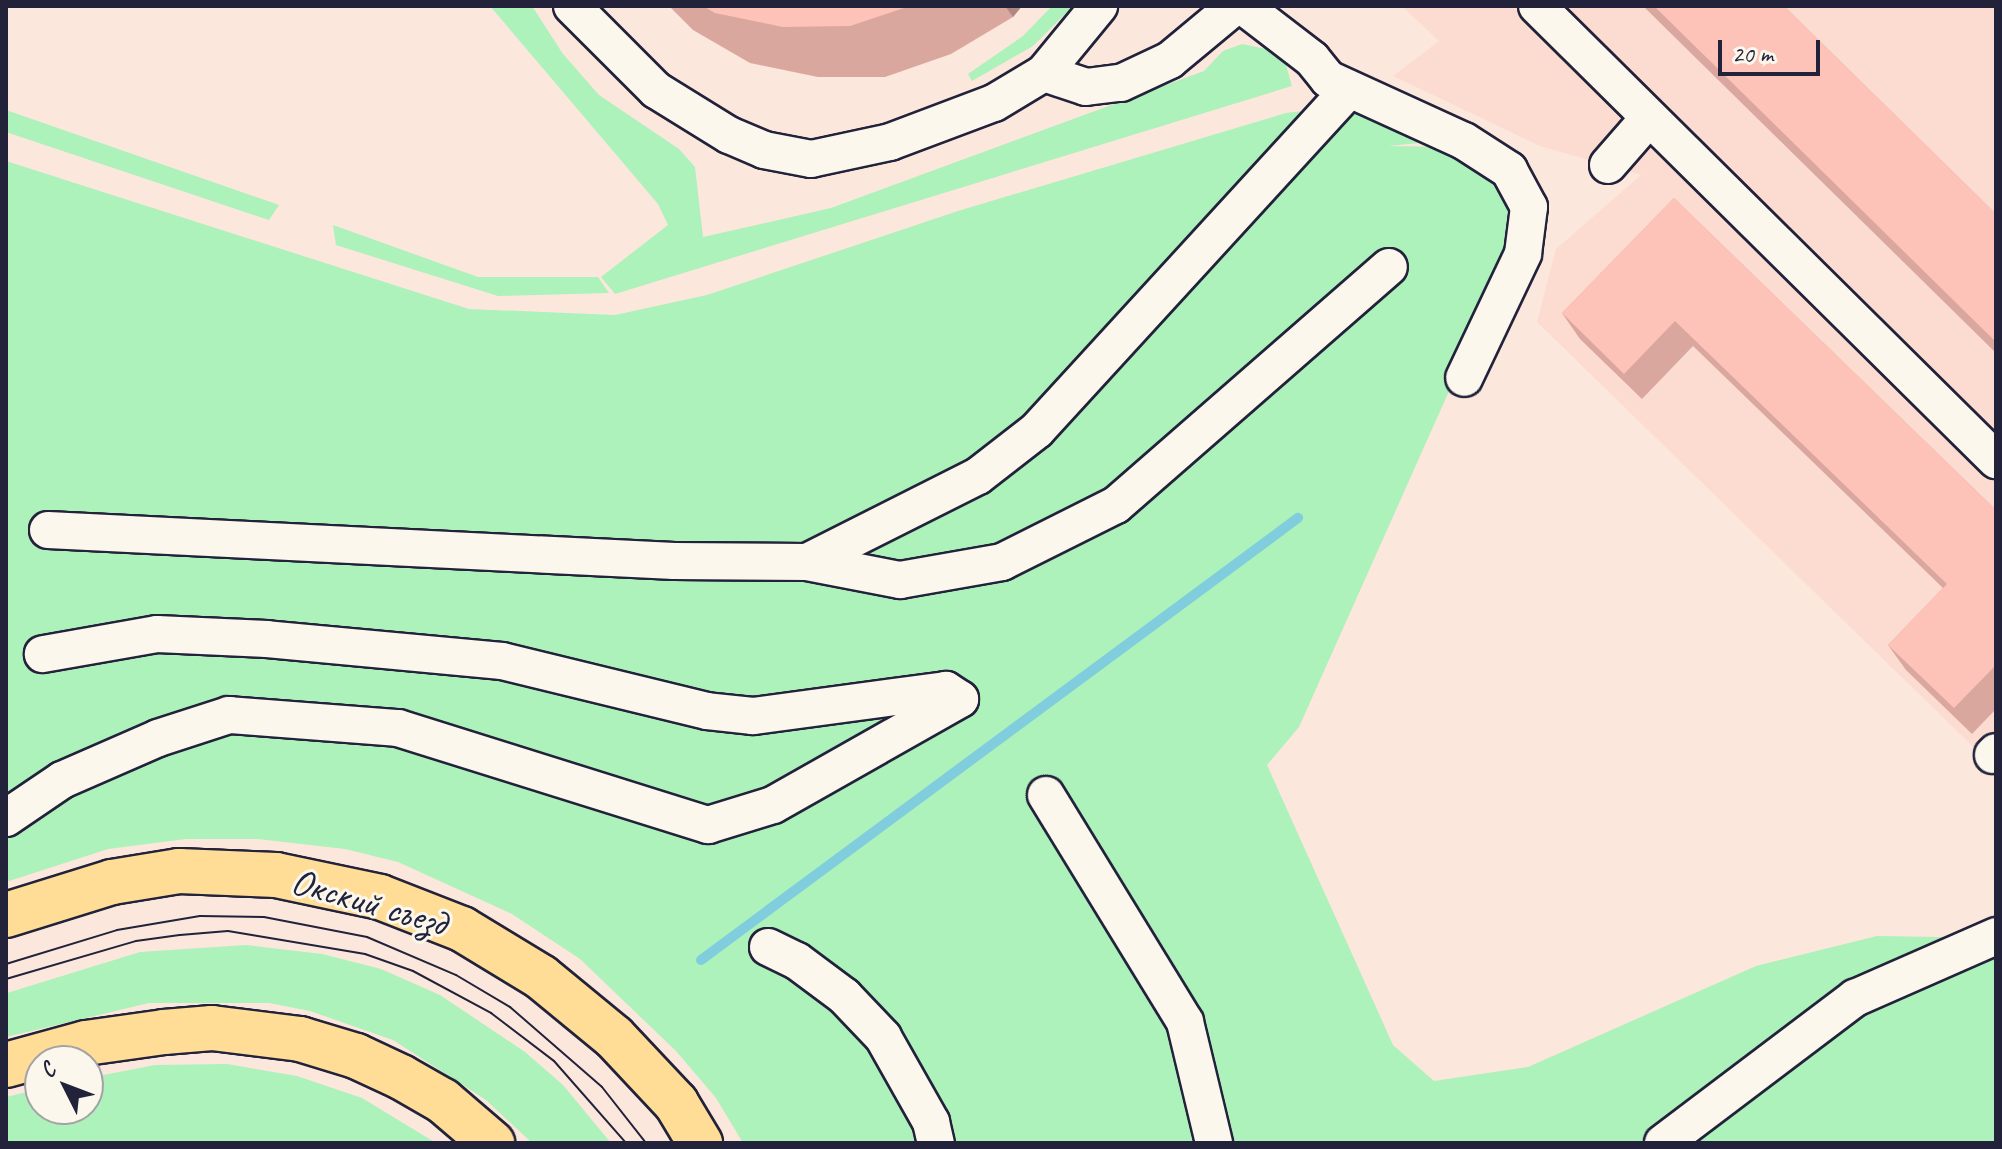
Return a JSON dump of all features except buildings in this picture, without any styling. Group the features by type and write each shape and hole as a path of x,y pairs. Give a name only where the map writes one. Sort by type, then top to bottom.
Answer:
{"main road":[{"name":"Окский съезд","path":"6,915 112,882 179,871 276,875 380,897 462,929 541,977 614,1037 676,1103 700,1143"},
{"path":"6,1065 86,1043 212,1028 300,1039 356,1056 401,1077 443,1101 492,1143"}],"street":[{"path":"572,6 656,90 729,135 764,150 811,159 890,142 994,103 1044,73 1099,6"},
{"path":"1044,73 1086,87 1121,83 1170,60 1235,6"},
{"path":"1243,6 1312,59 1328,79 1487,155 1509,170 1529,207 1523,254 1464,378"},
{"path":"1555,12 1649,118 1996,460"},
{"path":"807,562 978,476 1037,430 1349,89"},
{"path":"1608,165 1649,118"},
{"path":"48,530 674,561 807,562 900,580 1002,562 1116,505 1389,267"},
{"path":"6,818 62,780 158,738 229,715 398,728 708,825 773,805 960,699 946,690 753,716 707,711 502,661 267,639 157,634 43,654"},
{"path":"1046,795 1185,1022 1214,1143"},
{"path":"1663,1143 1855,998 1996,936"},
{"path":"768,947 797,961 844,996 883,1037 931,1122 936,1143"}],"shaded area":[{"path":"1402,6 1996,6 1996,769 1537,322 1556,249 1641,175 1540,146 1393,76 1439,41"}],"green space":[{"path":"490,6 532,6 563,54 599,95 679,149 695,167 703,237 831,208 1204,71 1223,51 1242,44 1266,49 1286,65 1292,86 615,294 601,277 668,225 658,204"},
{"path":"1052,6 1073,6 1033,46 972,81 968,74 1023,36"},
{"path":"1352,105 1440,141 1388,146 1447,147 1500,176 1517,239 1299,727 1267,765 1393,1045 1434,1081 1528,1067 1756,966 1877,936 1996,938 1996,1143 743,1143 716,1098 676,1051 580,959 512,914 398,862 345,849 258,839 186,839 108,849 6,882 6,161 469,309 615,315 707,295 958,211 1286,113"},
{"path":"6,110 279,205 269,220 6,132"},
{"path":"333,225 478,277 598,277 609,293 498,296 336,245"},
{"path":"246,945 322,954 381,969 440,995 525,1052 563,1085 611,1143 532,1143 486,1100 393,1040 310,1011 269,1003 149,1003 6,1037 7,993 140,952"},
{"path":"227,1064 297,1076 362,1098 436,1143 6,1143 6,1097 24,1093 24,1125 104,1125 104,1075 155,1065"}],"waterway":[{"path":"701,960 1298,518"}],"tram line":[{"path":"6,964 117,930 200,916 264,917 367,937 456,975 510,1007 602,1087 646,1143"},
{"path":"6,979 136,941 228,931 365,954 413,971 491,1013 554,1061 626,1143"}]}
